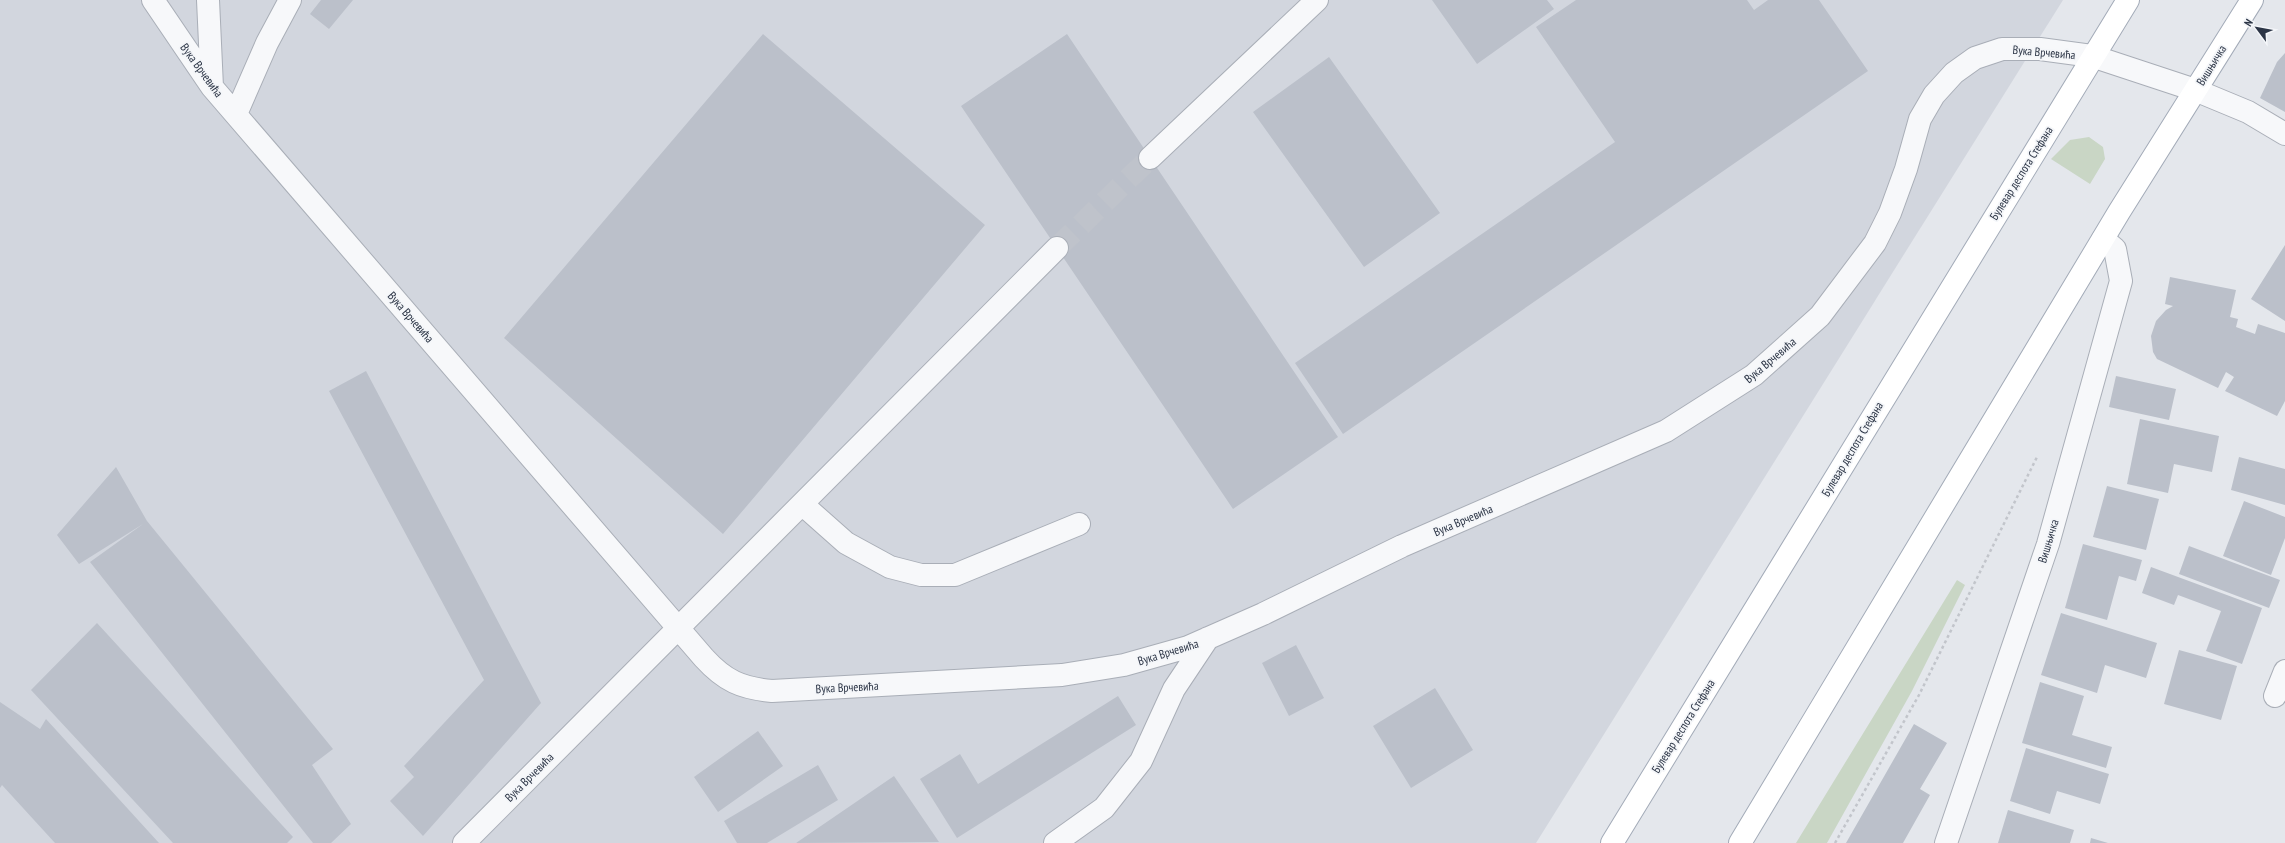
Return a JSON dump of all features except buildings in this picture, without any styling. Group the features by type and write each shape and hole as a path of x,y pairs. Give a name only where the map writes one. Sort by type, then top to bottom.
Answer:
{"main road":[{"path":"2092,56 2128,0"},
{"name":"Вишњичка","path":"2195,90 2252,0"},
{"name":"Булевар деспота Стефана","path":"1612,843 2092,56"},
{"path":"1740,843 2103,239 2195,90"}],"street":[{"name":"Вука Врчевића","path":"153,0 212,87 716,671 734,683 751,689 772,691 1062,675 1124,665 1188,648 1263,614 1402,546 1666,431 1754,375 1820,316 1875,243 1890,212 1906,169 1920,119 1934,95 1954,73 1975,58 2002,48 2040,49 2092,56 2195,90 2248,112 2285,134"},
{"path":"208,0 212,87"},
{"path":"236,114 267,43 290,0"},
{"path":"1150,158 1317,0"},
{"name":"Вишњичка","path":"1946,843 2048,544 2120,281 2115,249 2103,239"},
{"path":"679,627 1057,248"},
{"path":"802,504 846,543 890,567 921,575 955,575 1079,524"},
{"name":"Вука Врчевића","path":"464,843 679,627"},
{"path":"1055,843 1104,808 1141,761 1174,689 1208,638"},
{"path":"2274,696 2285,671"}],"path":[{"path":"1835,843 1919,695 2039,451"}],"shaded area":[{"path":"0,0 2063,0 1536,843 0,843"}],"green space":[{"path":"2089,137 2103,147 2105,159 2090,184 2051,159 2070,140"},
{"path":"1957,580 1965,585 1912,691 1827,843 1796,843"}],"tunnel":[{"path":"1057,248 1150,158"}]}
